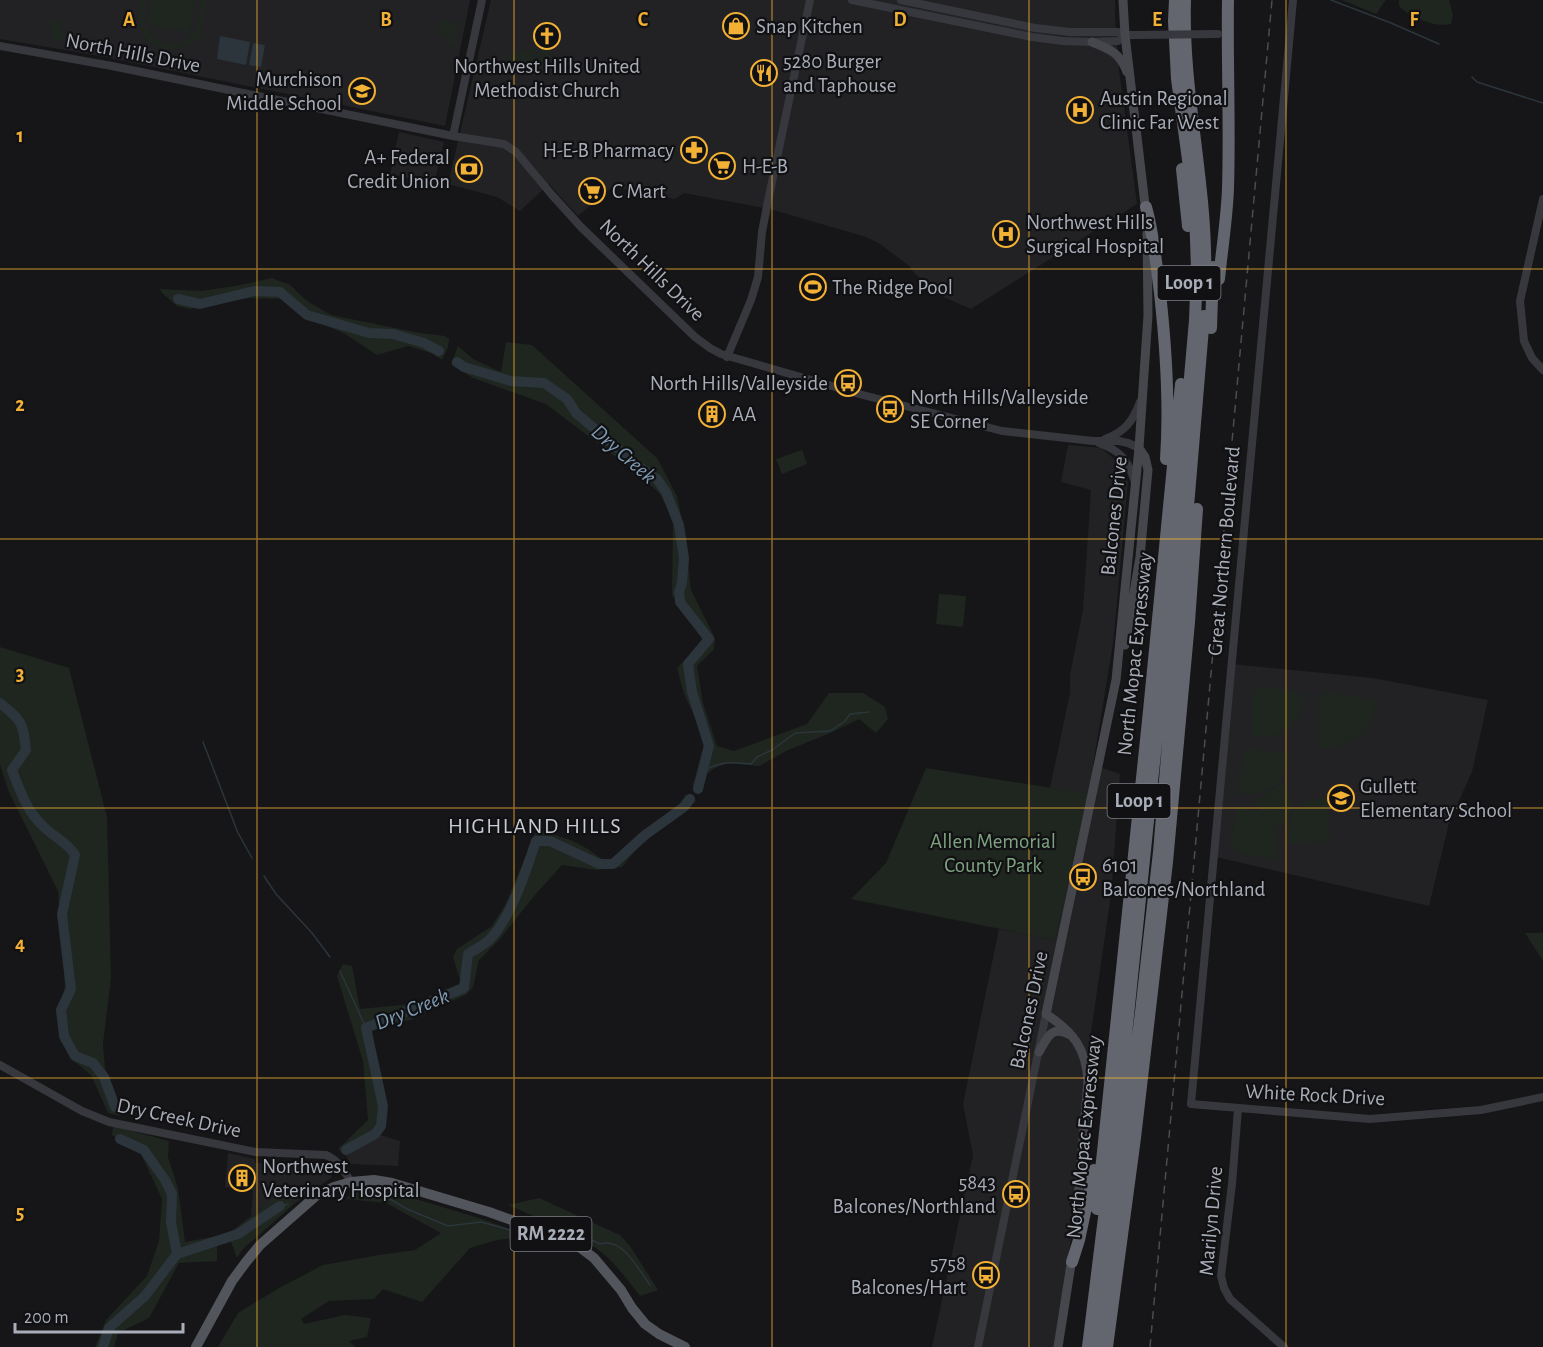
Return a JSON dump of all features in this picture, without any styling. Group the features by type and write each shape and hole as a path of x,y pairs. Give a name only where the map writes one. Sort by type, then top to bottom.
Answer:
{"highway":[{"name":"North Mopac Expressway","path":"1081,1347 1118,1009 1188,308 1190,265 1188,224 1169,52 1167,0"},
{"path":"1088,1347 1123,1064 1169,617 1196,320 1197,242 1194,193 1177,79 1175,0"},
{"path":"1099,1347 1152,924 1201,363 1206,268 1202,192 1185,54 1185,0"},
{"name":"Loop 1","path":"1107,1347 1135,1138 1167,862 1189,622 1213,297 1211,207 1192,50 1192,0"},
{"path":"1213,297 1218,280 1227,198 1229,100 1223,34 1228,0"},
{"path":"1188,224 1191,206 1190,171"},
{"path":"1146,207 1154,249 1168,378 1164,496 1168,513"},
{"path":"1182,693 1183,581"},
{"path":"1116,1116 1122,1025 1118,1009"},
{"path":"1126,1131 1146,1041"},
{"path":"1072,1262 1104,1134"}],"main road":[{"path":"1123,0 1125,35 1146,207 1149,270 1139,448"},
{"path":"1092,42 1108,48 1117,55 1125,65 1131,81"},
{"name":"Balcones Drive","path":"1116,680 1139,448"},
{"name":"Balcones Drive","path":"1046,1014 1116,680 1123,658 1140,557 1148,470 1145,457 1139,448"},
{"path":"1046,1014 1072,1036 1079,1046 1088,1071 1072,1262 1058,1347"},
{"path":"1039,1052 1053,1032 1062,1031 1072,1036"},
{"name":"RM 2222","path":"196,1347 232,1281 260,1245 317,1196 334,1187 351,1182 374,1180 392,1182 489,1212 578,1246 594,1258 645,1324 685,1347"}],"street":[{"path":"453,136 482,0"},
{"path":"728,357 758,277 762,231 810,0"},
{"path":"852,0 1032,37 1063,41 1118,41 1125,35"},
{"path":"901,0 1035,28 1070,32 1118,32 1125,35 1223,34"},
{"name":"Great Northern Boulevard","path":"1191,1104 1293,0"},
{"name":"North Hills Drive","path":"0,46 112,66 453,136 504,144 516,152 586,232 695,337 728,357 1002,431 1093,441 1119,441 1139,448"},
{"path":"1543,199 1525,275 1520,312 1527,349 1543,370"},
{"path":"1093,441 1116,435 1125,429 1134,418 1142,397"},
{"name":"North Hills Drive","path":"1093,441 1111,447 1121,455 1130,467 1136,486"},
{"name":"Balcones Drive","path":"978,1347 1046,1014"},
{"name":"Dry Creek Drive","path":"0,1065 82,1112 100,1119 256,1152 326,1155 340,1165 351,1182"},
{"name":"White Rock Drive","path":"1191,1104 1370,1119 1481,1110 1543,1098"},
{"name":"Marilyn Drive","path":"1238,1109 1221,1276 1230,1299 1284,1347"}],"shaded area":[{"name":"Murchison Middle School","path":"0,0 470,0 445,126 100,56 0,39"},
{"path":"491,0 1115,0 1119,70 1137,204 971,309 930,291 908,265 880,244 866,237 770,209 684,193 675,199 612,187 578,216 549,184 520,211 497,197 448,184"},
{"path":"220,36 250,42 246,65 217,59"},
{"path":"253,43 265,45 261,67 249,65"},
{"path":"399,132 444,142 434,184 390,174"},
{"path":"1068,445 1101,448 1118,462 1128,482 1113,644 1093,765 1120,774 1111,895 1088,1053 1072,1232 1054,1347 932,1347 973,1155 963,1104 999,929 1055,940 1088,794 1050,788 1070,693 1070,675 1083,610 1091,490 1061,482"},
{"name":"Gullett Elementary School","path":"1232,664 1373,678 1488,700 1472,772 1449,823 1429,906 1216,857"},
{"path":"381,1135 400,1141 398,1166 351,1164 346,1156"},
{"path":"228,1153 255,1159 255,1163 327,1164 332,1170 331,1178 294,1204 282,1193 251,1216 253,1190 225,1187"}],"green space":[{"path":"141,0 147,0 144,18 148,31 159,41 173,44 181,42 193,32 198,21 201,0 207,0 199,41 169,49 154,45 142,33 139,24"},
{"path":"152,0 195,0 189,32 147,24"},
{"path":"1342,0 1386,0 1376,14"},
{"path":"1399,0 1449,0 1453,15 1451,24 1430,23 1416,18 1399,6"},
{"path":"61,20 64,40 52,42 49,21"},
{"path":"443,20 458,23 452,45 444,43 445,36 437,34 440,22 442,23"},
{"path":"547,45 553,70 508,60 507,57 534,48 537,58 542,57 539,47"},
{"path":"272,278 290,285 307,301 331,315 445,336 449,339 448,347 442,360 431,353 408,346 377,355 345,334 298,313 281,299 250,298 190,309 177,306 160,289 201,291"},
{"path":"506,342 532,345 657,458 677,496 685,533 691,590 715,638 714,649 697,666 703,703 717,746 734,751 807,724 829,693 863,693 885,707 888,719 876,733 859,719 788,750 759,766 727,763 713,769 706,775 702,792 692,785 704,744 684,694 677,668 703,641 672,595 673,519 660,494 642,477 546,404 473,378 451,365 458,346 473,359 501,372"},
{"path":"802,450 807,464 782,474 776,459"},
{"path":"939,594 966,596 963,627 936,624"},
{"path":"0,647 69,668 107,817 111,978 103,1044 105,1068 113,1086 121,1116 108,1113 91,1075 74,1061 61,1039 58,1012 65,986 58,891 9,792 0,765"},
{"path":"1260,685 1303,694 1303,704 1300,713 1289,728 1272,736 1252,737 1252,692"},
{"path":"1326,691 1376,700 1370,721 1359,736 1342,745 1320,748 1319,697"},
{"path":"1250,748 1289,754 1287,764 1284,773 1273,787 1257,793 1237,793 1244,752"},
{"name":"Allen Memorial County Park","path":"926,768 1089,794 1055,940 851,899 886,863"},
{"path":"1281,783 1290,795 1292,807 1283,824 1277,829 1273,825 1278,836 1277,860 1236,853 1231,847 1236,806 1254,810 1266,818 1253,803"},
{"path":"686,794 696,801 653,834 622,867 596,870 562,865 499,940 479,960 473,987 466,995 424,1013 423,999 461,983 453,957 457,949 492,926 506,903 537,829 573,841 602,859 612,860 653,823 675,810"},
{"path":"1328,798 1330,839 1326,842 1287,844 1289,824 1295,810 1308,802"},
{"path":"1525,933 1543,933 1543,961"},
{"path":"343,964 352,966 360,1009 411,1004 413,1019 372,1030 386,1122 381,1134 346,1156 338,1149 368,1120 363,1061 337,976"},
{"path":"113,1126 169,1141 168,1157 178,1188 185,1242 217,1236 217,1261 179,1263 149,1318 118,1333 114,1347 95,1347 106,1320 147,1276 159,1241 162,1199 140,1152 112,1135"},
{"path":"358,1189 386,1190 530,1236 497,1240 470,1248 422,1302 383,1289 374,1299 329,1301 301,1319 304,1324 345,1315 371,1318 367,1337 349,1341 355,1347 218,1347 238,1313 323,1265 415,1250 441,1233 386,1203 345,1199"},
{"path":"282,1192 294,1204 242,1250 237,1258 228,1234"},
{"path":"539,1198 620,1235 630,1246 658,1290 640,1296 614,1264 596,1248 564,1230 508,1205"}],"waterway":[{"path":"1331,0 1439,44"},
{"path":"1472,77 1477,82 1543,103"},
{"name":"Dry Creek","path":"178,299 200,304 254,291 280,292 307,315 369,333 393,334 424,343 439,351"},
{"name":"Dry Creek","path":"457,362 464,367 511,381 544,383 567,399 576,413 634,463 657,479 666,492 679,525 684,558 679,592 680,602 709,639 688,664 692,692 709,746 698,789"},
{"path":"0,703 17,718 24,733 26,750 12,770 25,801 38,821 69,847 75,855 62,914 71,989 61,1010 64,1036 75,1056 93,1063 104,1077 115,1107"},
{"path":"703,771 726,763 751,764 757,757 772,750 795,733 830,731 845,721 850,714 869,712"},
{"path":"203,742 238,833 252,858"},
{"name":"Dry Creek","path":"346,1150 375,1134 381,1126 383,1106 366,1028 464,988 468,954 489,940 499,928 518,892 536,841 550,841 599,864 613,864 645,835 684,807 690,799"},
{"path":"264,876 276,894 312,933 330,957"},
{"path":"340,971 366,1028"},
{"path":"120,1139 144,1150 172,1194 171,1222 177,1254"},
{"path":"362,1190 383,1195 407,1209 448,1226 481,1222 528,1235"},
{"name":"Dry Creek","path":"280,1206 288,1204"},
{"name":"Dry Creek","path":"103,1347 109,1328 145,1296 177,1254 238,1234 280,1206"},
{"path":"550,1225 568,1228 600,1244 616,1245 635,1263 650,1285"}],"railway":[{"path":"1150,1347 1272,0"}],"place":[{"name":"Snap Kitchen","path":"736,26"},
{"name":"Northwest Hills United Methodist Church","path":"547,36"},
{"name":"5280 Burger and Taphouse","path":"764,73"},
{"name":"Murchison Middle School","path":"362,91"},
{"name":"Austin Regional Clinic Far West","path":"1080,110"},
{"name":"H-E-B Pharmacy","path":"694,150"},
{"name":"H-E-B","path":"722,166"},
{"name":"A+ Federal Credit Union","path":"469,169"},
{"name":"C Mart","path":"592,191"},
{"name":"Northwest Hills Surgical Hospital","path":"1006,234"},
{"name":"The Ridge Pool","path":"813,287"},
{"name":"North Hills/Valleyside","path":"848,383"},
{"name":"North Hills/Valleyside SE Corner","path":"890,409"},
{"name":"AA","path":"712,414"},
{"name":"Gullett Elementary School","path":"1341,798"},
{"name":"6101 Balcones/Northland","path":"1083,877"},
{"name":"Northwest Veterinary Hospital","path":"242,1178"},
{"name":"5843 Balcones/Northland","path":"1016,1194"},
{"name":"5758 Balcones/Hart","path":"986,1275"}],"district":[{"name":"HIGHLAND HILLS","path":"535,826"}]}
